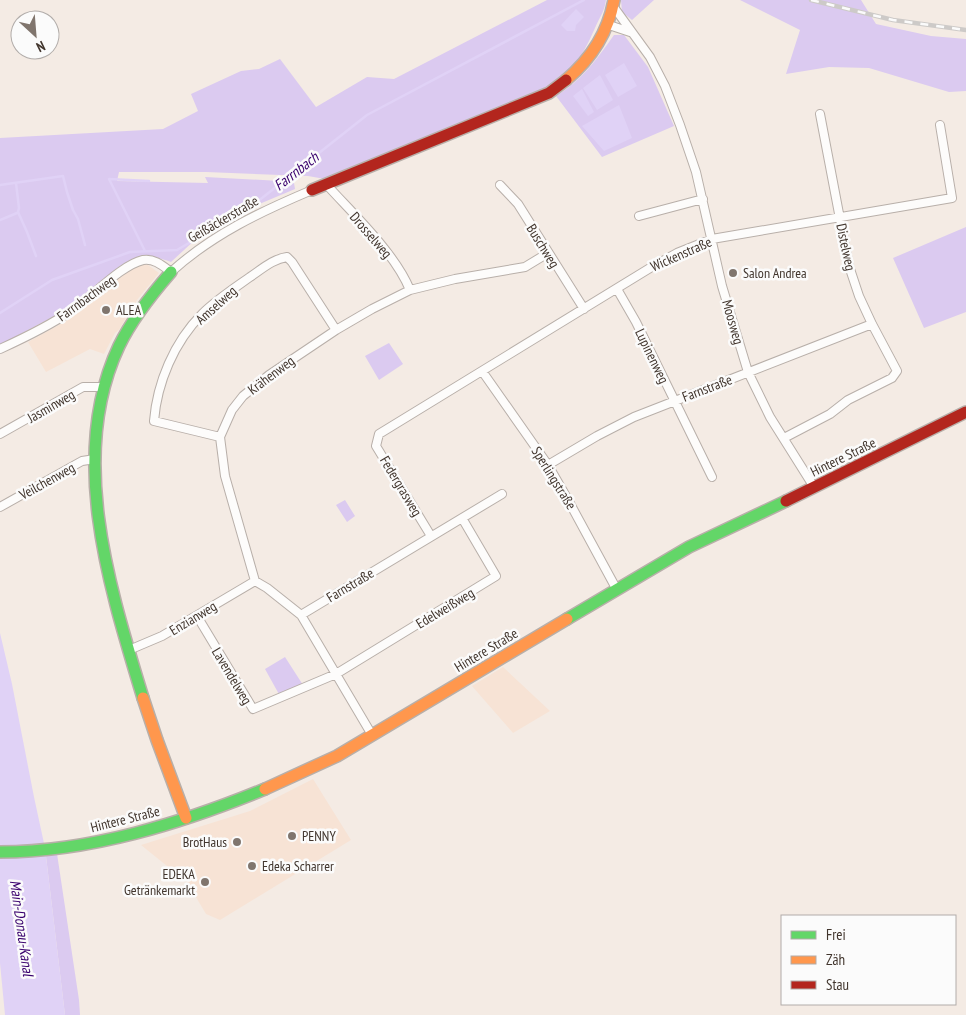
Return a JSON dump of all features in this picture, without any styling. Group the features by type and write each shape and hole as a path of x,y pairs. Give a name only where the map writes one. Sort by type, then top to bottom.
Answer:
{"street":[{"name":"Geißäckerstraße","path":"186,818 153,729 129,650 113,594 97,512 96,438 104,387 112,361 125,332 151,294 171,272 199,248 228,230 326,184 548,93 579,69 594,51 609,24 613,3"},
{"name":"Moosweg","path":"613,3 630,32 650,57 665,86 680,125 696,172 731,318 748,372 770,417 814,487"},
{"path":"609,24 630,32"},
{"name":"Distelweg","path":"784,438 830,414 848,400 892,378 896,371 859,296 849,266 820,114"},
{"name":"Wickenstraße","path":"379,434 650,268 678,253 712,239 952,198 940,125"},
{"name":"Drosselweg","path":"326,184 388,253 405,276 410,290"},
{"name":"Buschweg","path":"500,185 518,204 584,309"},
{"path":"639,216 703,199"},
{"name":"Krähenweg","path":"220,437 232,410 243,396 269,375 336,330 372,309 410,290 455,279 525,267 548,253"},
{"name":"Amselweg","path":"220,437 154,421 155,406 167,368 182,339 200,316 221,296 276,260 287,258 292,262 336,330"},
{"name":"Farrnbachweg","path":"0,349 72,311 112,278 144,260 156,261 171,272"},
{"name":"Lupinenweg","path":"617,289 636,322 712,477"},
{"name":"Farnstraße","path":"548,466 604,432 634,417 872,324"},
{"name":"Sperlingstraße","path":"482,371 548,466 617,590"},
{"name":"Jasminweg","path":"0,434 83,387 104,387"},
{"name":"Hintere Straße","path":"0,852 70,847 146,830 241,800 302,773 372,736 689,547 966,412"},
{"name":"Federgrasweg","path":"379,434 376,446 431,536"},
{"path":"220,437 225,476 255,581 267,588 301,615 372,736"},
{"name":"Veilchenweg","path":"0,506 82,461 95,459"},
{"name":"Farnstraße","path":"301,615 502,494"},
{"name":"Edelweißweg","path":"336,674 496,576 462,518"},
{"name":"Enzianweg","path":"129,650 162,636 255,581"},
{"name":"Lavendelweg","path":"196,616 253,709 336,674"}],"shaded area":[{"path":"547,0 606,0 603,11 585,49 574,65 560,78 541,92 325,179 308,176 206,172 119,172 117,181 208,183 205,177 280,181 294,183 295,189 238,213 197,238 171,262 145,256 120,266 60,313 0,345 0,138 163,129 198,111 191,94 241,71 259,69 280,59 316,107 367,77 394,79"},
{"path":"621,0 654,0 632,20 622,12"},
{"path":"740,0 861,0 876,24 931,36 966,39 966,91 949,92 869,68 829,67 786,74 800,30"},
{"path":"614,35 624,35 648,67 674,126 602,157 556,96 581,76 595,61"},
{"path":"966,227 966,312 924,328 893,258"},
{"name":"ALEA","path":"137,265 148,265 159,273 137,300 119,330 115,333 104,354 90,349 46,372 28,342 70,319"},
{"path":"389,343 403,364 379,380 365,356"},
{"path":"345,500 355,516 347,522 336,505"},
{"path":"285,657 303,685 280,696 265,669"},
{"path":"503,667 550,711 513,733 472,686"},
{"path":"313,779 351,840 220,920 206,914 187,882 141,845 250,811"},
{"path":"56,847 80,1015 65,1015 45,848"}],"water":[{"path":"576,9 584,17 576,25 575,31 567,31 561,25"},
{"path":"624,63 637,86 618,97 605,75"},
{"path":"600,75 613,100 597,110 583,88"},
{"path":"582,89 594,112 588,116 573,96"},
{"path":"619,105 632,138 604,151 582,126"},
{"name":"Main-Donau-Kanal","path":"0,633 45,848 65,1015 5,1015 0,963"}],"waterway":[{"name":"Farrnbach","path":"0,313 52,280 130,252 177,250 252,206 367,115 584,0"},
{"path":"0,185 63,176 85,245"},
{"path":"145,251 109,179 149,181"},
{"path":"16,183 18,212 36,256"},
{"path":"0,220 17,213"}],"railway":[{"path":"811,0 893,20 966,30"}],"traffic: fast":[{"path":"143,698 107,568 99,522 95,477 96,432 104,388 119,346 142,307 171,272"},
{"path":"567,619 689,547 786,501"},
{"path":"0,852 34,851 102,841 168,824 265,789"}],"traffic: slow":[{"path":"566,80 584,63 598,44 608,23 614,0"},
{"path":"265,789 337,756 567,619"},
{"path":"143,698 186,818"}],"traffic: jam":[{"path":"312,190 549,93 566,80"},
{"path":"786,501 966,412"}],"place":[{"name":"Salon Andrea","path":"733,273"},
{"name":"ALEA","path":"106,310"},
{"name":"PENNY","path":"292,836"},
{"name":"BrotHaus","path":"237,842"},
{"name":"Edeka Scharrer","path":"252,866"},
{"name":"EDEKA Getränkemarkt","path":"205,882"}]}
